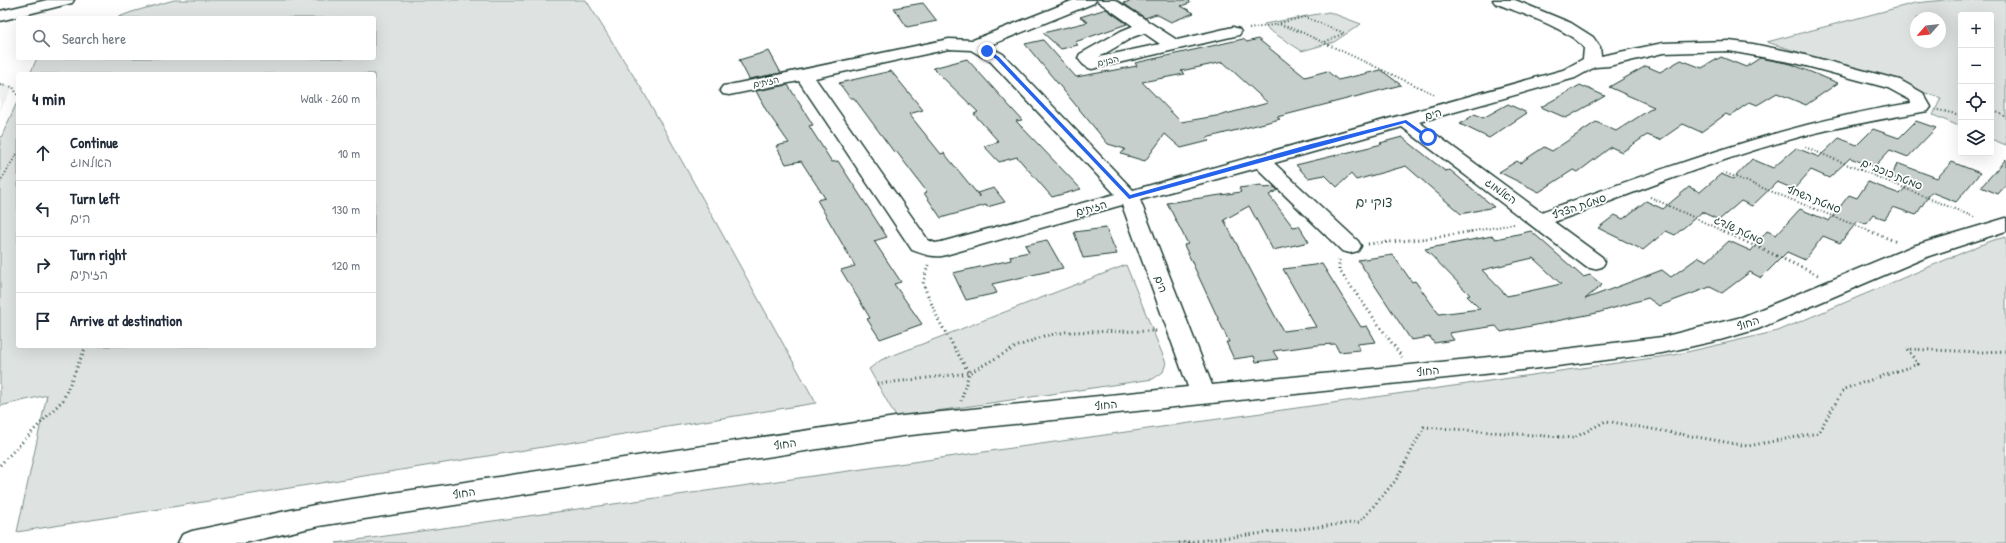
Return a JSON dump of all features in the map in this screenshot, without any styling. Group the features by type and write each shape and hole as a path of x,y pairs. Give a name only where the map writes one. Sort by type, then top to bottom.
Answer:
{"main road":[{"path":"0,5 18,0"},
{"path":"0,16 66,0"},
{"path":"975,45 1088,0"},
{"path":"1104,0 1174,46"},
{"path":"1501,0 1574,31 1586,40 1592,47 1593,55 1591,62 1609,61 1663,48 1729,46 1753,49 1796,58 1894,84 1917,97 1922,107"},
{"name":"הבנים","path":"1146,27 1127,34 1086,58 1092,64 1233,32"},
{"name":"הזיתים","path":"729,90 931,47 949,44 975,45 997,58 1129,197 950,247 933,250"},
{"name":"הים","path":"1203,395 1129,197 1406,121 1569,74 1591,62"},
{"path":"804,75 920,246 933,250"},
{"name":"סמטת הצדף","path":"1540,220 1700,162 1780,137 1833,123 1922,107"},
{"name":"האלמוג","path":"1406,121 1594,262"},
{"path":"1260,160 1350,246"},
{"name":"החוף","path":"192,543 319,515 902,426 1630,350 1688,340 1750,323 1842,286 1921,251 2001,225"}],"path":[{"path":"1233,32 1279,24 1305,17 1344,32 1325,43"},
{"path":"1279,24 1325,43 1459,106"},
{"path":"0,85 13,87 16,92"},
{"path":"1922,107 1958,114"},
{"path":"1994,111 2006,117"},
{"name":"סמטת כוכב ים","path":"1780,137 2001,225"},
{"path":"0,182 16,155"},
{"name":"סמטת השחף","path":"1700,162 1921,251"},
{"name":"סמטת שלדג","path":"1630,188 1842,286"},
{"name":"סמטת הצדף","path":"1350,246 1432,238 1540,220"},
{"path":"1350,246 1340,256 1339,270 1414,373"},
{"path":"933,250 924,284 939,321 970,373 954,420"},
{"path":"877,384 970,373 1016,347 1044,336 1066,332 1178,331"},
{"path":"0,465 63,400 85,348"},
{"path":"1179,543 1360,522 1396,480 1424,427 1574,438 1606,421 1748,446 1818,433 1844,389 1918,364 1907,349 1981,352 2006,351"}],"shaded area":[{"path":"174,0 586,0 643,91 816,403 17,532 47,395 0,406 0,140 16,104 16,348 376,348 376,72 31,72 36,60 376,60 376,16 121,16"},
{"path":"1945,0 2006,0 2006,145 1994,140 1994,12 1958,12 1958,126 1933,115 1941,98 1767,42 1915,3"},
{"path":"1329,12 1361,24 1334,42 1302,51 1269,30 1264,24"},
{"path":"0,85 13,87 0,111"},
{"path":"2006,237 2006,543 336,543 1674,355 1778,331 1990,241"},
{"path":"1126,265 1166,363 1163,372 1153,379 896,417 869,369 881,360"}],"building":[{"path":"1129,0 1189,0 1190,3 1181,6 1194,13 1171,22 1156,14 1145,18 1123,3 1131,1"},
{"path":"923,3 937,21 907,27 894,8"},
{"path":"1106,9 1127,24 1075,42 1078,45 1061,49 1043,33 1088,22 1080,17"},
{"path":"1243,39 1247,42 1258,39 1305,77 1327,71 1338,80 1381,70 1401,85 1277,117 1280,119 1206,138 1209,141 1181,148 1165,134 1145,161 1121,154 1125,149 1108,144 1025,44 1043,40 1076,77 1137,66 1135,63","holes":["1223,62 1268,103 1222,115 1181,122 1142,82 1184,74 1181,71"]},
{"path":"769,51 781,73 749,79 739,60"},
{"path":"1721,57 1746,67 1760,58 1791,64 1838,83 1806,105 1777,93 1757,105 1750,102 1730,116 1726,114 1701,132 1683,124 1660,140 1647,135 1622,152 1611,147 1578,172 1573,170 1539,192 1499,172 1517,161 1520,163 1544,147 1552,151 1596,122 1616,131 1654,107 1609,87 1646,66 1660,72 1681,60 1702,68"},
{"path":"967,59 1022,120 1016,121 1081,189 1052,197 1017,157 999,162 984,146 999,142 974,114 978,112 933,68"},
{"path":"891,71 923,110 909,114 941,154 944,153 980,197 977,193 994,188 1005,202 987,207 986,205 941,218 924,193 927,192 896,151 894,152 854,98 850,98 839,83"},
{"path":"788,85 813,125 809,126 832,162 838,161 887,237 874,241 901,282 894,284 922,324 880,339 867,319 870,318 841,270 855,266 817,200 825,198 801,161 786,164 776,146 789,143 766,110 756,91"},
{"path":"1580,85 1605,96 1566,118 1541,107"},
{"path":"1508,104 1527,113 1489,138 1460,124 1475,114 1483,118"},
{"path":"1916,121 1936,128 1908,157 1890,150 1874,167 1850,158 1829,178 1811,170 1794,189 1777,182 1752,206 1741,201 1719,220 1702,212 1675,235 1666,231 1643,250 1598,228 1615,215 1623,219 1646,201 1663,209 1689,187 1700,192 1721,174 1733,179 1752,159 1773,168 1796,148 1819,157 1839,138 1857,145 1873,129 1899,138"},
{"path":"1402,137 1445,171 1450,170 1494,207 1461,214 1406,166 1356,180 1351,174 1337,187 1325,175 1308,178 1296,165 1382,144 1380,143"},
{"path":"2006,159 2006,185 1998,194 1981,187"},
{"path":"1952,162 1980,173 1956,202 1931,192 1916,215 1893,207 1885,219 1873,215 1866,224 1858,221 1840,243 1823,236 1805,260 1787,252 1761,278 1750,272 1722,293 1710,287 1659,306 1648,298 1597,313 1501,332 1496,326 1449,333 1454,340 1434,343 1430,337 1411,340 1358,260 1393,255 1412,282 1415,281 1439,314 1480,309 1467,296 1470,295 1425,249 1492,236 1496,239 1531,231 1583,277 1590,275 1602,285 1585,299 1662,270 1671,277 1699,257 1707,261 1729,241 1751,251 1767,231 1776,235 1800,209 1829,221 1849,195 1857,198 1868,182 1900,194 1909,183 1892,177 1897,163 1937,178","holes":["1533,258 1561,284 1507,296 1482,270"]},
{"path":"1261,185 1264,188 1274,187 1278,190 1269,195 1293,227 1299,226 1309,242 1273,250 1249,206 1224,220 1283,331 1316,327 1283,269 1322,264 1361,327 1367,326 1376,342 1357,344 1360,350 1339,352 1335,344 1318,345 1273,351 1278,359 1256,362 1254,356 1234,359 1226,342 1229,342 1184,245 1188,244 1167,203 1241,192 1239,188"},
{"path":"1106,228 1117,254 1083,258 1074,232"},
{"path":"1047,240 1063,268 992,284 997,293 966,300 953,273 1011,260 1010,256 1029,252 1025,245"}],"district":[{"name":"צוקי ים","path":"1374,202"}],"route":[{"path":"987,51 997,58 1129,197 1313,145 1406,121 1428,137"}]}
